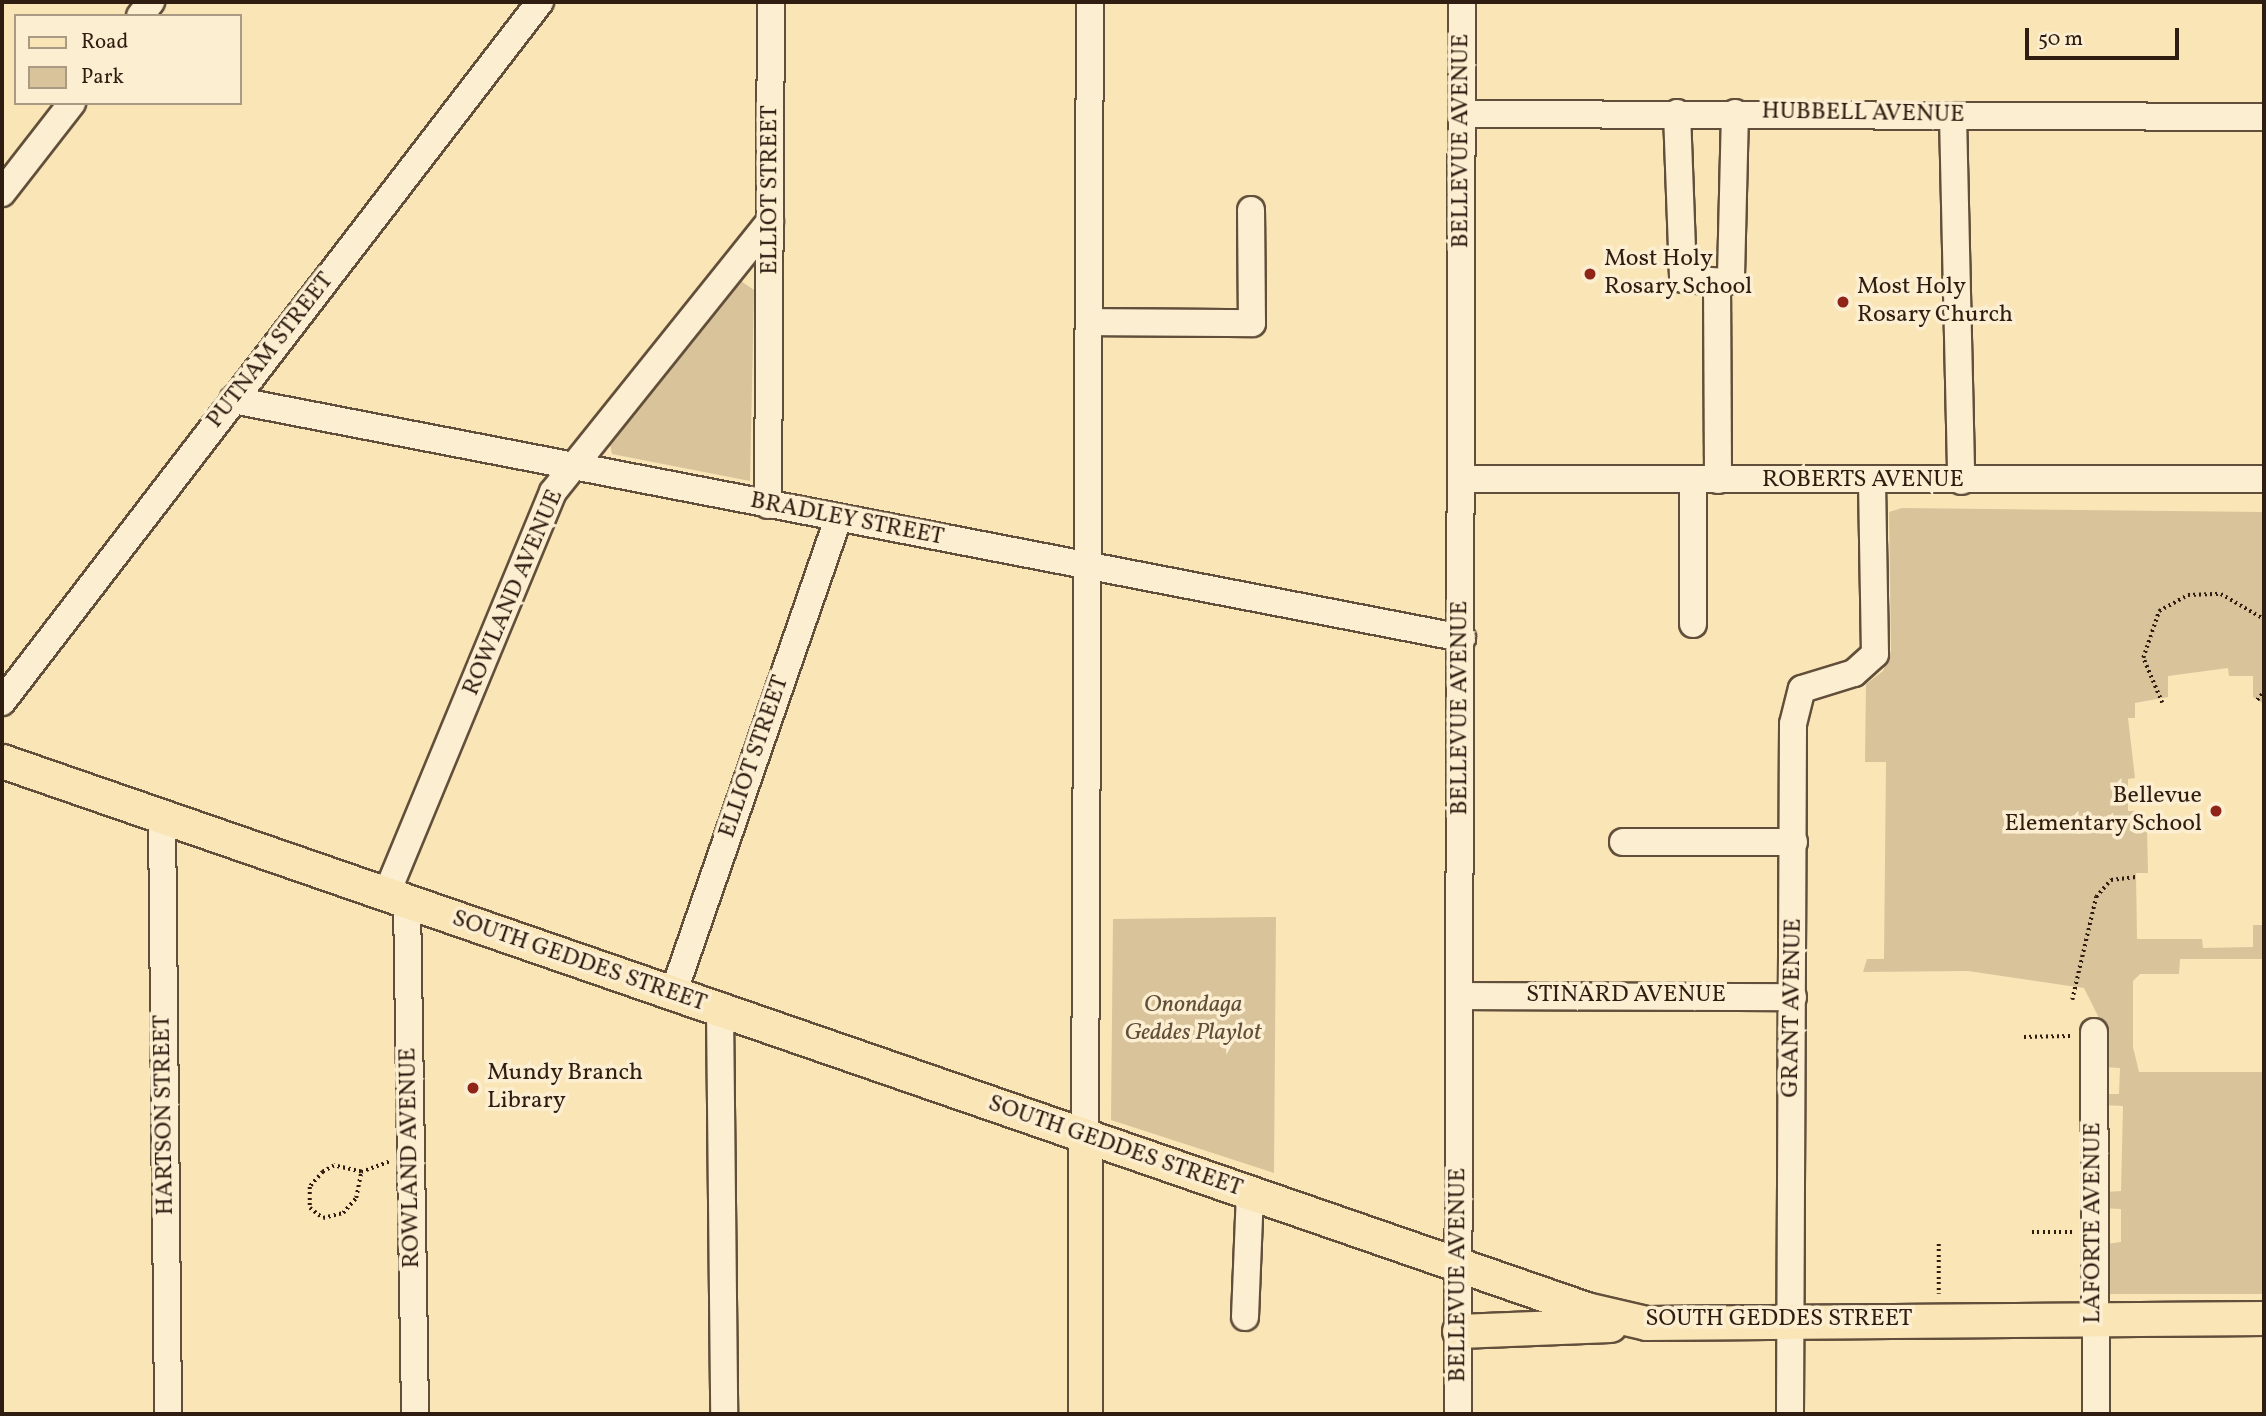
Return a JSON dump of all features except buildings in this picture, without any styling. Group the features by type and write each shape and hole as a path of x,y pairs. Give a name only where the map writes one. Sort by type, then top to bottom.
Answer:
{"main road":[{"name":"SOUTH GEDDES STREET","path":"2,761 1460,1266 1646,1323 2264,1318"},
{"path":"1085,1136 1085,1414"},
{"path":"1459,1331 1646,1323"}],"street":[{"name":"PUTNAM STREET","path":"2,702 540,2"},
{"name":"ELLIOT STREET","path":"768,505 771,2"},
{"path":"1085,1136 1090,2"},
{"name":"BELLEVUE AVENUE","path":"1458,1414 1462,2"},
{"path":"2,193 70,105"},
{"path":"1677,113 1682,274 1689,281 1717,282 1731,276 1735,113"},
{"name":"HUBBELL AVENUE","path":"1462,114 2264,117"},
{"path":"1953,116 1961,481"},
{"path":"1089,322 1252,323 1251,210"},
{"name":"ROWLAND AVENUE","path":"415,1414 412,1158 397,899 554,492 770,221"},
{"path":"1693,624 1706,480 1717,282"},
{"name":"BRADLEY STREET","path":"233,400 1461,638"},
{"name":"ROBERTS AVENUE","path":"1462,479 2264,479"},
{"name":"GRANT AVENUE","path":"1790,1414 1793,723 1802,689 1854,673 1875,654 1872,481"},
{"name":"ELLIOT STREET","path":"673,995 838,519"},
{"name":"HARTSON STREET","path":"162,817 168,1414"},
{"path":"1623,842 1794,842"},
{"name":"STINARD AVENUE","path":"1460,996 1793,997"},
{"path":"720,1010 724,1414"},
{"name":"LAFORTE AVENUE","path":"2094,1034 2096,1414"},
{"path":"1245,1317 1250,1194"}],"path":[{"path":"2162,702 2143,658 2158,611 2188,595 2212,593 2246,604 2264,620"},
{"path":"2257,700 2264,692"},
{"path":"2072,1000 2096,897 2111,880 2136,877"},
{"path":"2024,1037 2094,1034"},
{"path":"361,1172 356,1198 343,1213 314,1214 308,1193 318,1176 334,1166 361,1172 412,1158"},
{"path":"2032,1232 2094,1232"},
{"path":"1939,1244 1939,1320"}],"green space":[{"path":"738,279 754,290 750,481 612,454 610,443"},
{"path":"1902,508 2264,512 2264,704 2253,697 2253,676 2229,676 2228,668 2168,676 2168,697 2135,703 2135,718 2128,718 2135,778 2128,779 2128,811 2136,811 2136,826 2147,826 2148,873 2136,873 2137,939 2202,939 2203,948 2253,947 2253,925 2264,925 2264,959 2180,959 2179,974 2140,974 2133,981 2133,1047 2139,1072 2264,1072 2264,1294 2107,1294 2106,1244 2121,1242 2121,1209 2101,1208 2105,1192 2121,1191 2123,1106 2102,1105 2102,1094 2119,1094 2120,1068 2103,1067 2102,1024 2084,988 1968,971 1863,972 1867,959 1884,959 1886,762 1865,762 1866,684 1883,671 1891,651 1889,512"},
{"name":"Onondaga Geddes Playlot","path":"1276,917 1274,1173 1111,1120 1113,919"}],"place":[{"name":"Most Holy Rosary School","path":"1590,274"},
{"name":"Most Holy Rosary Church","path":"1843,302"},
{"name":"Bellevue Elementary School","path":"2216,811"},
{"name":"Mundy Branch Library","path":"473,1088"}]}
